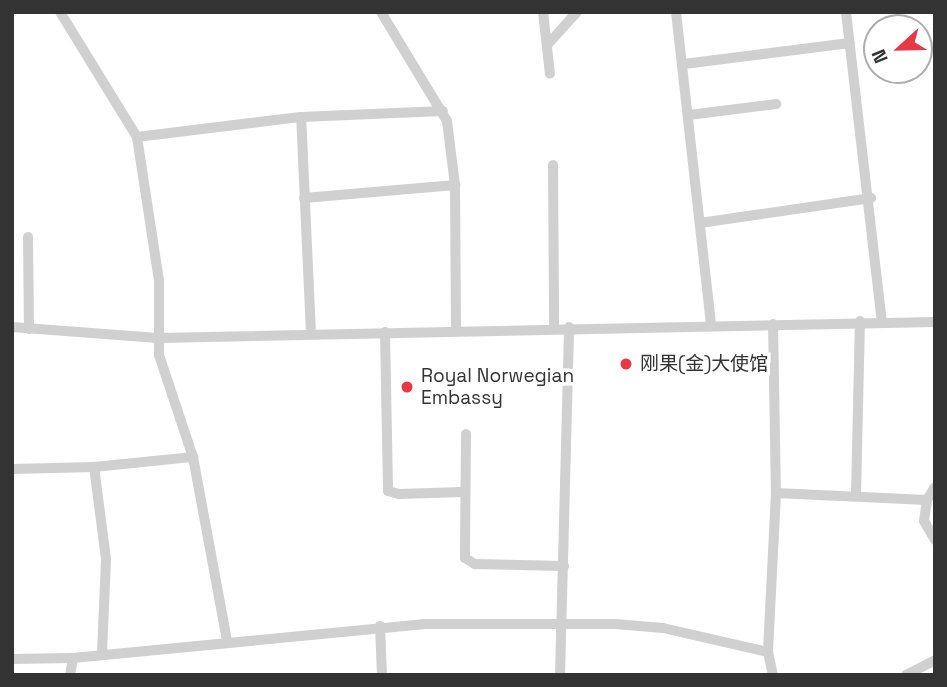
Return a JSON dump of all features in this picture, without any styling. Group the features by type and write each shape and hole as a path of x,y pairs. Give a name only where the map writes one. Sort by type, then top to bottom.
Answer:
{"street":[{"path":"60,12 137,137 155,237 159,355 193,457 227,640"},
{"path":"381,12 443,111 455,185 456,331"},
{"path":"543,12 550,74"},
{"path":"548,44 577,12"},
{"path":"676,12 684,64 711,324"},
{"path":"846,12 871,198 882,322"},
{"path":"684,64 850,43"},
{"path":"689,115 776,104"},
{"path":"137,137 301,117 443,111"},
{"path":"301,117 311,334"},
{"path":"553,165 554,328"},
{"path":"304,198 455,185"},
{"path":"700,223 871,198"},
{"path":"28,237 29,329"},
{"path":"856,495 860,321"},
{"path":"12,327 158,338 711,324 935,322"},
{"path":"773,324 776,493 768,652 773,675"},
{"path":"560,675 569,327"},
{"path":"385,332 388,491 399,494 462,492"},
{"path":"466,435 462,492 465,558 469,563 564,566"},
{"path":"12,469 94,467 193,457"},
{"path":"94,467 106,559 102,652"},
{"path":"935,487 927,500 925,522 935,540"},
{"path":"776,493 927,500"},
{"path":"12,659 73,658 102,652 227,640 262,640 380,626 561,624 663,628 768,652"},
{"path":"380,626 382,675"},
{"path":"71,675 73,658"},
{"path":"906,675 935,660"}],"place":[{"name":"刚果(金)大使馆","path":"626,364"},
{"name":"Royal Norwegian Embassy","path":"407,387"}]}
